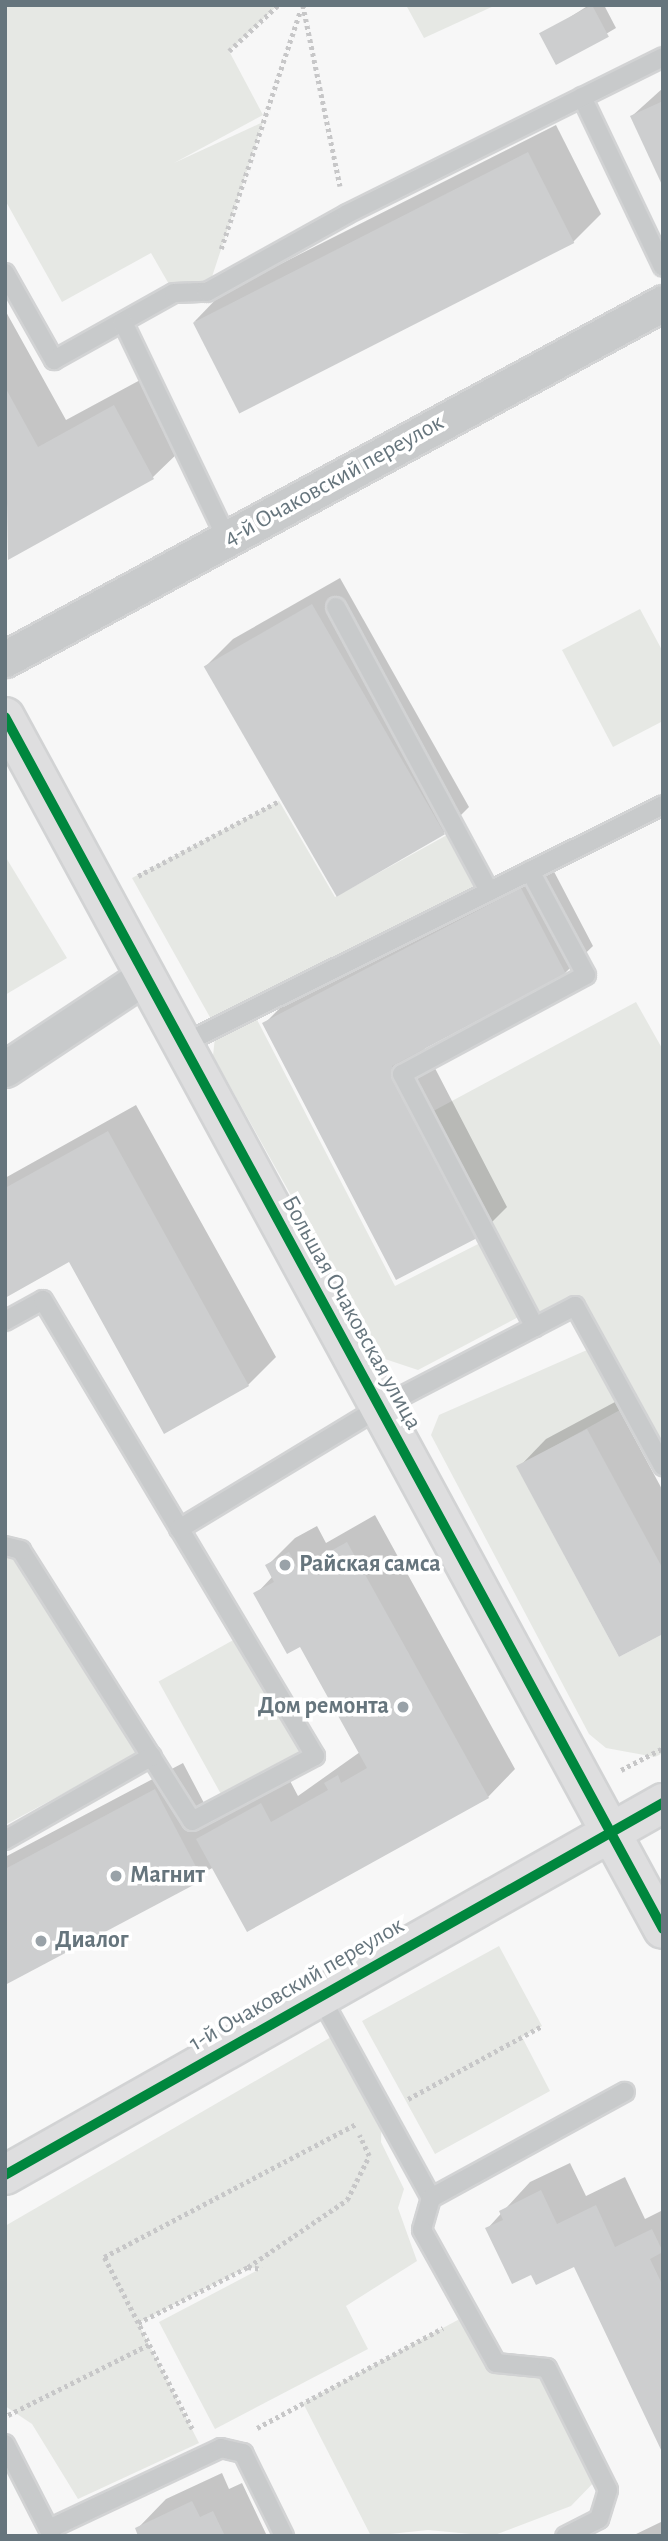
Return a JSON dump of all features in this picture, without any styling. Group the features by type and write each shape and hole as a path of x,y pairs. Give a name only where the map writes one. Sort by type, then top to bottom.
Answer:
{"street":[{"name":"4-й Очаковский переулок","path":"5,659 663,303"},
{"name":"Большая Очаковская улица","path":"5,717 663,1929"},
{"path":"5,1069 145,976"},
{"name":"1-й Очаковский переулок","path":"5,2175 663,1803"}],"lane":[{"path":"5,273 54,360 174,293 207,292 347,214 663,57"},
{"path":"582,97 663,267"},
{"path":"123,322 227,539"},
{"path":"336,607 489,891"},
{"path":"181,1045 663,805"},
{"path":"530,871 586,975 402,1073 535,1327"},
{"path":"5,1321 43,1300 316,1756 192,1821 21,1550 5,1546"},
{"path":"178,1529 379,1408 575,1306 663,1466"},
{"path":"5,1840 152,1756"},
{"path":"320,1996 431,2198 422,2230 496,2363 547,2368 608,2490 599,2519 565,2536"},
{"path":"431,2198 625,2092"},
{"path":"5,2444 51,2532 213,2451 243,2453 284,2536"}],"path":[{"path":"229,51 278,5"},
{"path":"302,8 347,214"},
{"path":"207,292 302,8"},
{"path":"101,895 279,801"},
{"path":"469,2314 213,2451 148,2345 104,2257 542,2026"},
{"path":"138,2323 248,2267 347,2200 369,2156 354,2125"},
{"path":"248,2267 262,2269"},
{"path":"5,2416 148,2345"}],"shaded area":[{"path":"5,5 278,5 229,51 263,115 174,163 263,122 207,292 174,293 151,253 62,302 5,200"},
{"path":"406,5 496,5 424,38"},
{"path":"640,609 663,652 663,721 613,747 562,650"},
{"path":"279,801 335,897 456,830 489,891 252,1010 395,1286 488,1239 424,1116 636,1002 663,1050 663,1466 629,1405 517,1467 619,1657 663,1634 663,1753 655,1757 606,1748 589,1734 431,1435 439,1415 596,1346 575,1306 535,1327 526,1313 418,1370 382,1358 213,1056 216,1028 132,878"},
{"path":"5,856 67,958 5,995"},
{"path":"5,1546 21,1550 148,1748 5,1825"},
{"path":"246,1633 314,1756 227,1805 159,1681"},
{"path":"499,1946 542,2026 522,2037 550,2091 435,2154 362,2021"},
{"path":"338,2033 382,2111 381,2142 404,2189 398,2208 417,2261 346,2306 368,2349 215,2429 159,2322 260,2269 248,2267 138,2323 199,2443 78,2499 32,2424 5,2406 5,2226"},
{"path":"469,2314 496,2363 547,2368 601,2475 571,2506 492,2536 428,2530 371,2536 303,2403"}],"building":[{"path":"592,5 609,37 556,65 539,33"},
{"path":"663,101 663,187 630,116"},
{"path":"528,152 574,243 239,414 193,323"},
{"path":"5,387 38,447 114,405 154,479 8,560"},
{"path":"312,604 445,834 337,897 204,666"},
{"path":"521,888 566,974 392,1066 481,1236 396,1280 262,1023"},
{"path":"108,1131 249,1386 164,1434 69,1262 5,1298 5,1188"},
{"path":"587,1429 663,1569 663,1634 619,1657 516,1466"},
{"path":"347,1542 489,1798 247,1932 196,1839 261,1803 271,1822 328,1790 324,1783 338,1775 341,1783 367,1768 300,1647 287,1654 253,1593 274,1582 265,1565 289,1552 298,1569"},
{"path":"155,1789 203,1880 5,1985 5,1869"},
{"path":"541,2190 557,2224 596,2205 615,2247 652,2229 663,2252 650,2259 663,2286 663,2454 574,2267 536,2285 531,2275 512,2284 485,2228 503,2220 499,2211"},
{"path":"192,2501 200,2517 213,2511 225,2536 138,2536 135,2528"}],"cycle path":[{"path":"5,717 663,1929"},
{"path":"5,2175 663,1803"}],"place":[{"name":"Райская самса","path":"285,1565"},
{"name":"Дом ремонта","path":"403,1707"},
{"name":"Магнит","path":"116,1876"},
{"name":"Диалог","path":"41,1941"}]}
